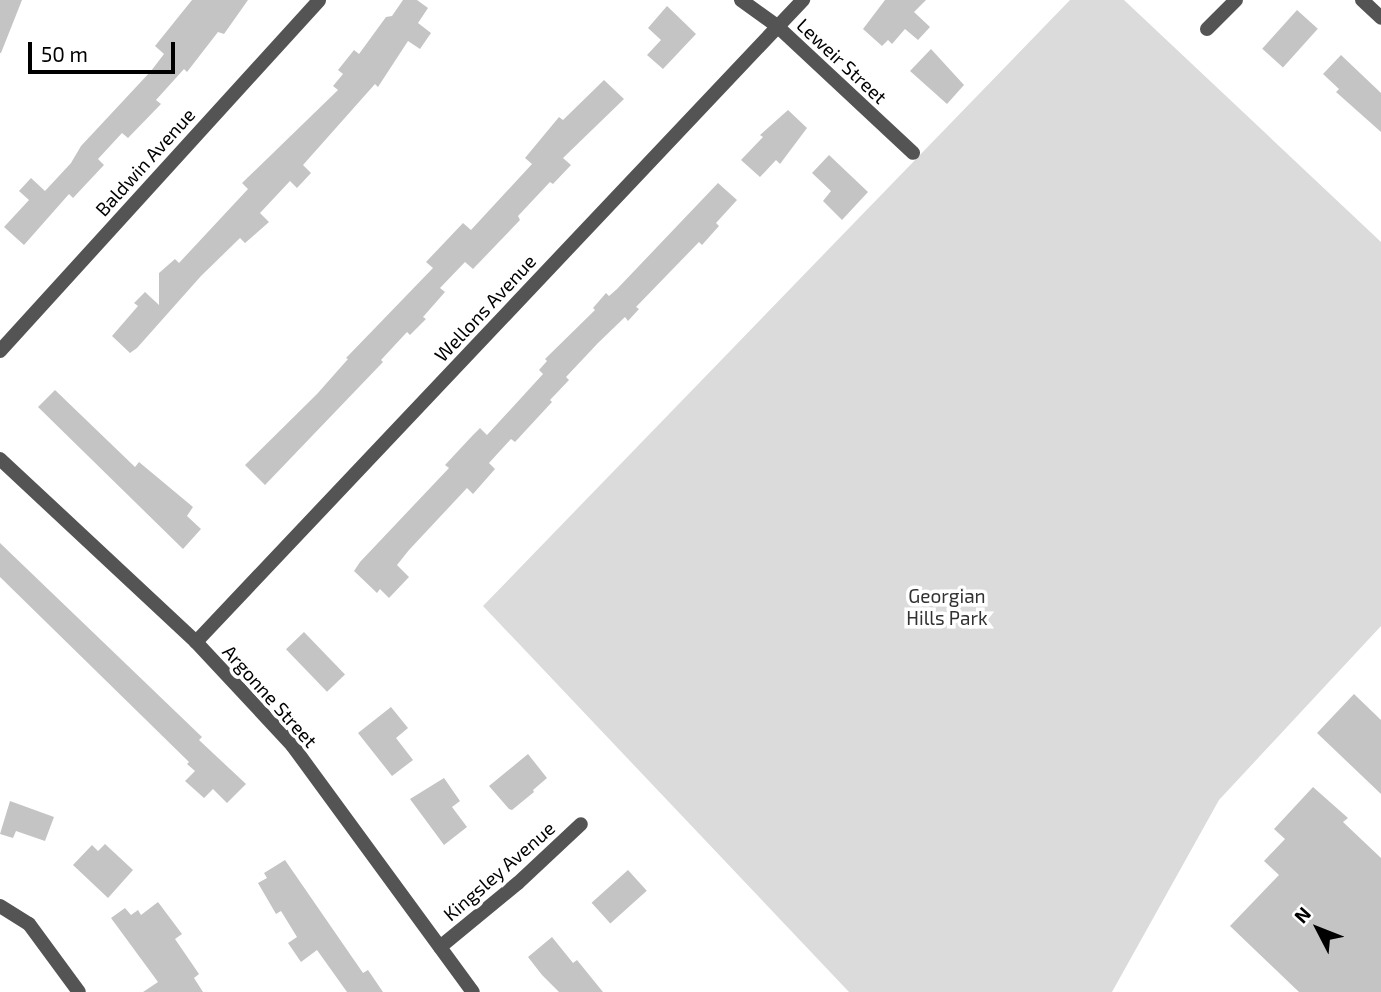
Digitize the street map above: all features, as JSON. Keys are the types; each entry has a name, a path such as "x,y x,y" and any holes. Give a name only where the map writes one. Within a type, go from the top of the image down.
{"street":[{"name":"Baldwin Avenue","path":"0,351 319,0"},
{"name":"Leweir Street","path":"741,0 777,26 913,153"},
{"name":"Wellons Avenue","path":"196,642 803,0"},
{"path":"1207,29 1236,0"},
{"path":"1362,0 1381,18"},
{"name":"Argonne Street","path":"0,459 196,642 292,746 473,992"},
{"name":"Kingsley Avenue","path":"440,947 518,883 581,824"},
{"path":"0,906 29,924 79,992"}],"green space":[{"name":"Georgian Hills Park","path":"1070,0 1124,0 1381,242 1381,626 1219,800 1112,992 849,992 483,606"}],"building":[{"path":"0,0 22,0 1,53 0,53"},
{"path":"192,0 248,0 224,34 218,32 187,72 184,69 156,100 161,104 128,138 122,133 98,159 104,165 73,198 69,194 24,245 4,227 29,200 19,191 31,178 45,191 71,163 81,146 164,54 155,46"},
{"path":"403,0 417,0 428,8 418,23 431,33 420,49 408,41 378,87 375,84 303,165 311,173 297,188 290,181 260,213 269,222 245,243 240,238 130,353 112,336 138,306 134,303 145,292 159,305 159,273 175,259 179,263 248,189 242,183 338,90 333,86 343,74 338,70 354,50 359,54 386,17 392,16"},
{"path":"885,0 926,0 914,12 930,27 918,40 905,29 892,44 888,40 882,46 863,29"},
{"path":"667,6 696,34 663,69 647,55 661,40 648,28"},
{"path":"1297,10 1318,29 1283,67 1262,49"},
{"path":"931,49 964,85 947,104 910,71"},
{"path":"1341,55 1381,93 1381,132 1336,92 1339,89 1323,74"},
{"path":"604,80 624,99 563,158 571,165 553,184 550,182 518,216 520,220 473,269 465,262 440,288 445,292 423,317 426,319 410,335 407,332 381,360 383,362 265,485 245,465 317,394 348,359 346,358 433,268 426,262 463,223 471,230 532,164 525,158 559,117 563,120"},
{"path":"788,110 807,128 780,164 776,160 760,177 741,160 763,137 760,135"},
{"path":"829,155 868,192 842,220 823,201 831,191 812,173"},
{"path":"718,183 737,200 716,223 719,226 702,245 699,242 636,307 639,309 628,321 625,317 566,377 569,380 550,400 552,402 515,442 511,439 489,463 495,469 473,494 467,488 409,550 397,565 409,577 389,598 380,589 377,593 354,571 360,562 449,468 445,465 473,435 480,428 487,435 543,374 539,370 547,361 545,359 595,310 593,308 606,293 609,296 617,289"},
{"path":"55,390 135,467 139,462 193,507 187,516 201,529 183,549 38,407"},
{"path":"0,543 202,737 199,740 246,784 227,803 213,789 204,798 185,781 195,771 187,764 189,762 0,577"},
{"path":"304,632 345,674 327,692 286,649"},
{"path":"1354,694 1381,720 1381,794 1317,733"},
{"path":"391,707 408,728 396,738 413,760 392,776 358,733"},
{"path":"528,754 547,778 512,810 489,786"},
{"path":"444,778 460,801 452,807 467,827 444,845 410,799"},
{"path":"1313,787 1348,818 1343,822 1381,858 1381,992 1299,992 1230,926 1279,875 1264,861 1285,839 1274,829"},
{"path":"10,801 54,817 45,841 16,831 13,838 0,834"},
{"path":"105,844 133,870 108,898 73,865 92,845 98,851"},
{"path":"285,860 363,973 368,970 383,992 347,992 317,950 301,962 288,943 297,937 281,911 276,914 258,883 267,878 264,873"},
{"path":"628,870 647,891 610,924 592,903"},
{"path":"158,902 182,934 175,939 199,974 194,978 203,992 143,992 158,982 111,918 125,908 131,915 138,910 141,915"},
{"path":"552,937 573,963 577,960 603,992 559,992 542,975 528,957"}]}
